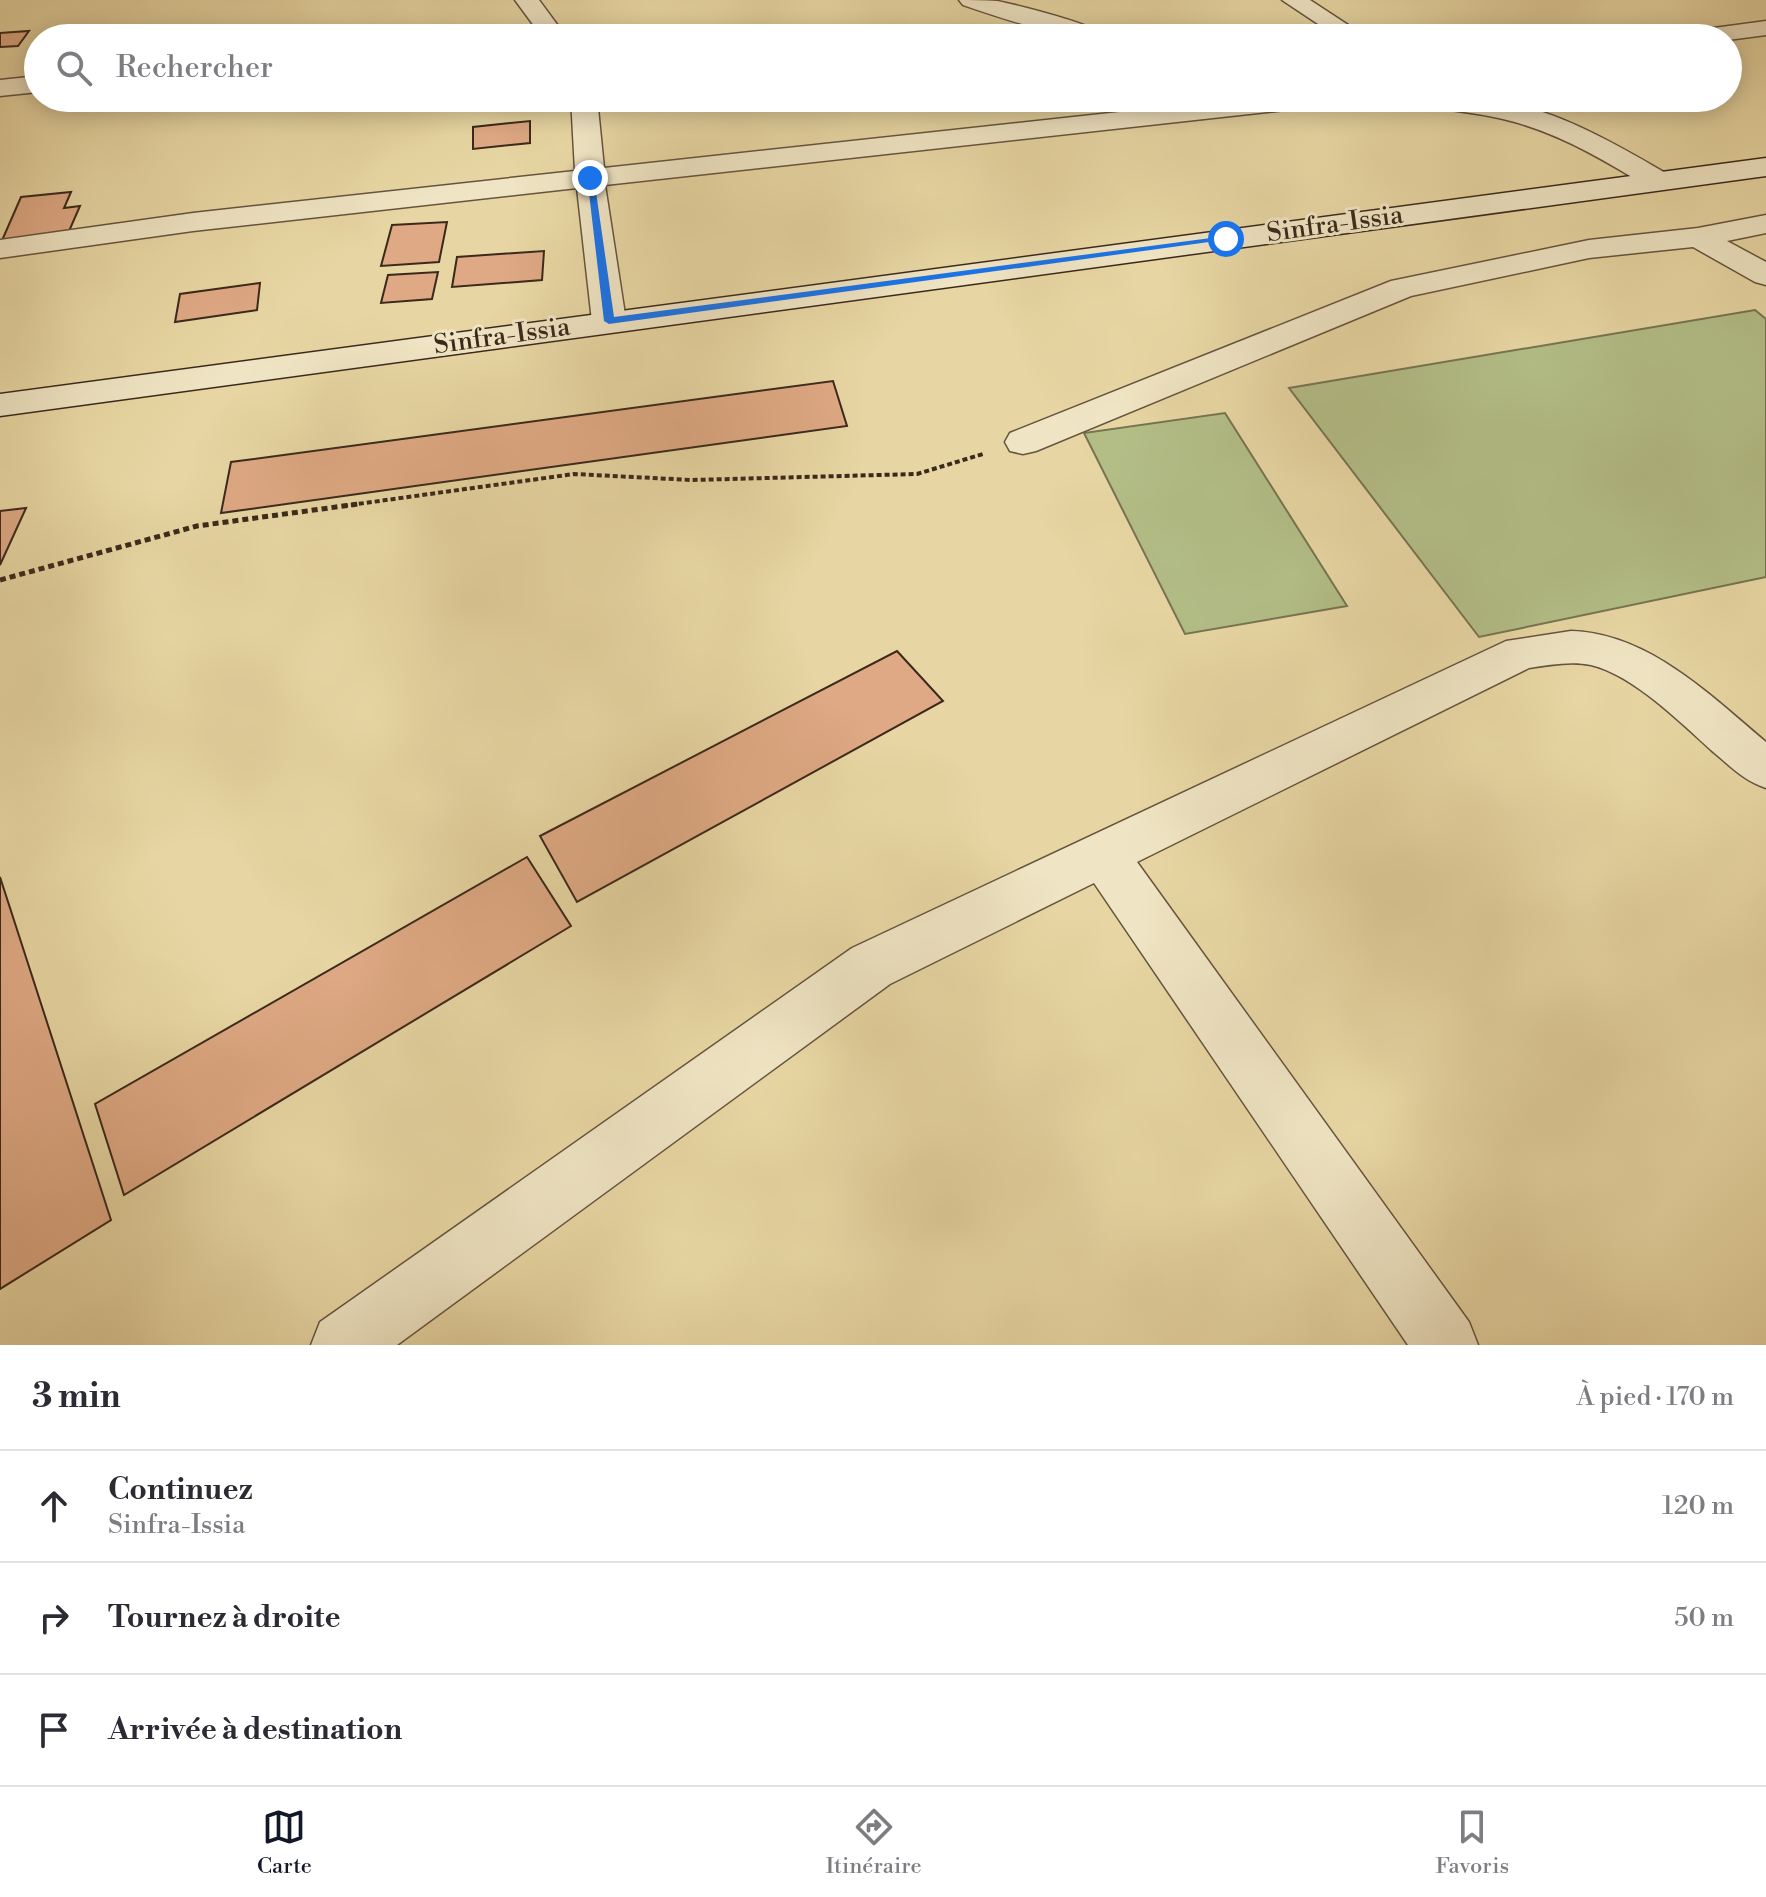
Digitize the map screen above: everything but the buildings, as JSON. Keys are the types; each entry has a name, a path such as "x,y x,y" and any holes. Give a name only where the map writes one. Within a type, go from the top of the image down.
{"street":[{"path":"527,0 545,24"},
{"path":"971,0 1055,24"},
{"path":"1294,0 1333,24"},
{"path":"1742,31 1766,28"},
{"path":"0,88 24,85"},
{"path":"585,112 590,178 609,321"},
{"path":"0,249 193,222 1193,112"},
{"path":"1510,112 1591,140 1659,181"},
{"name":"Sinfra-Issia","path":"0,405 1766,167"},
{"path":"1023,442 1402,288 1589,249 1698,237 1766,224"},
{"path":"1698,237 1766,275"},
{"path":"343,1345 871,966 1521,653 1558,647 1598,650 1650,675 1766,769"},
{"path":"1103,854 1446,1345"}],"path":[{"path":"0,580 197,526 559,476 574,474 692,480 917,474 1023,442"}],"green space":[{"path":"1755,310 1766,319 1766,577 1479,637 1289,388"},
{"path":"1225,413 1347,606 1185,634 1084,433"}],"route":[{"path":"590,178 609,321 1226,239"}]}
